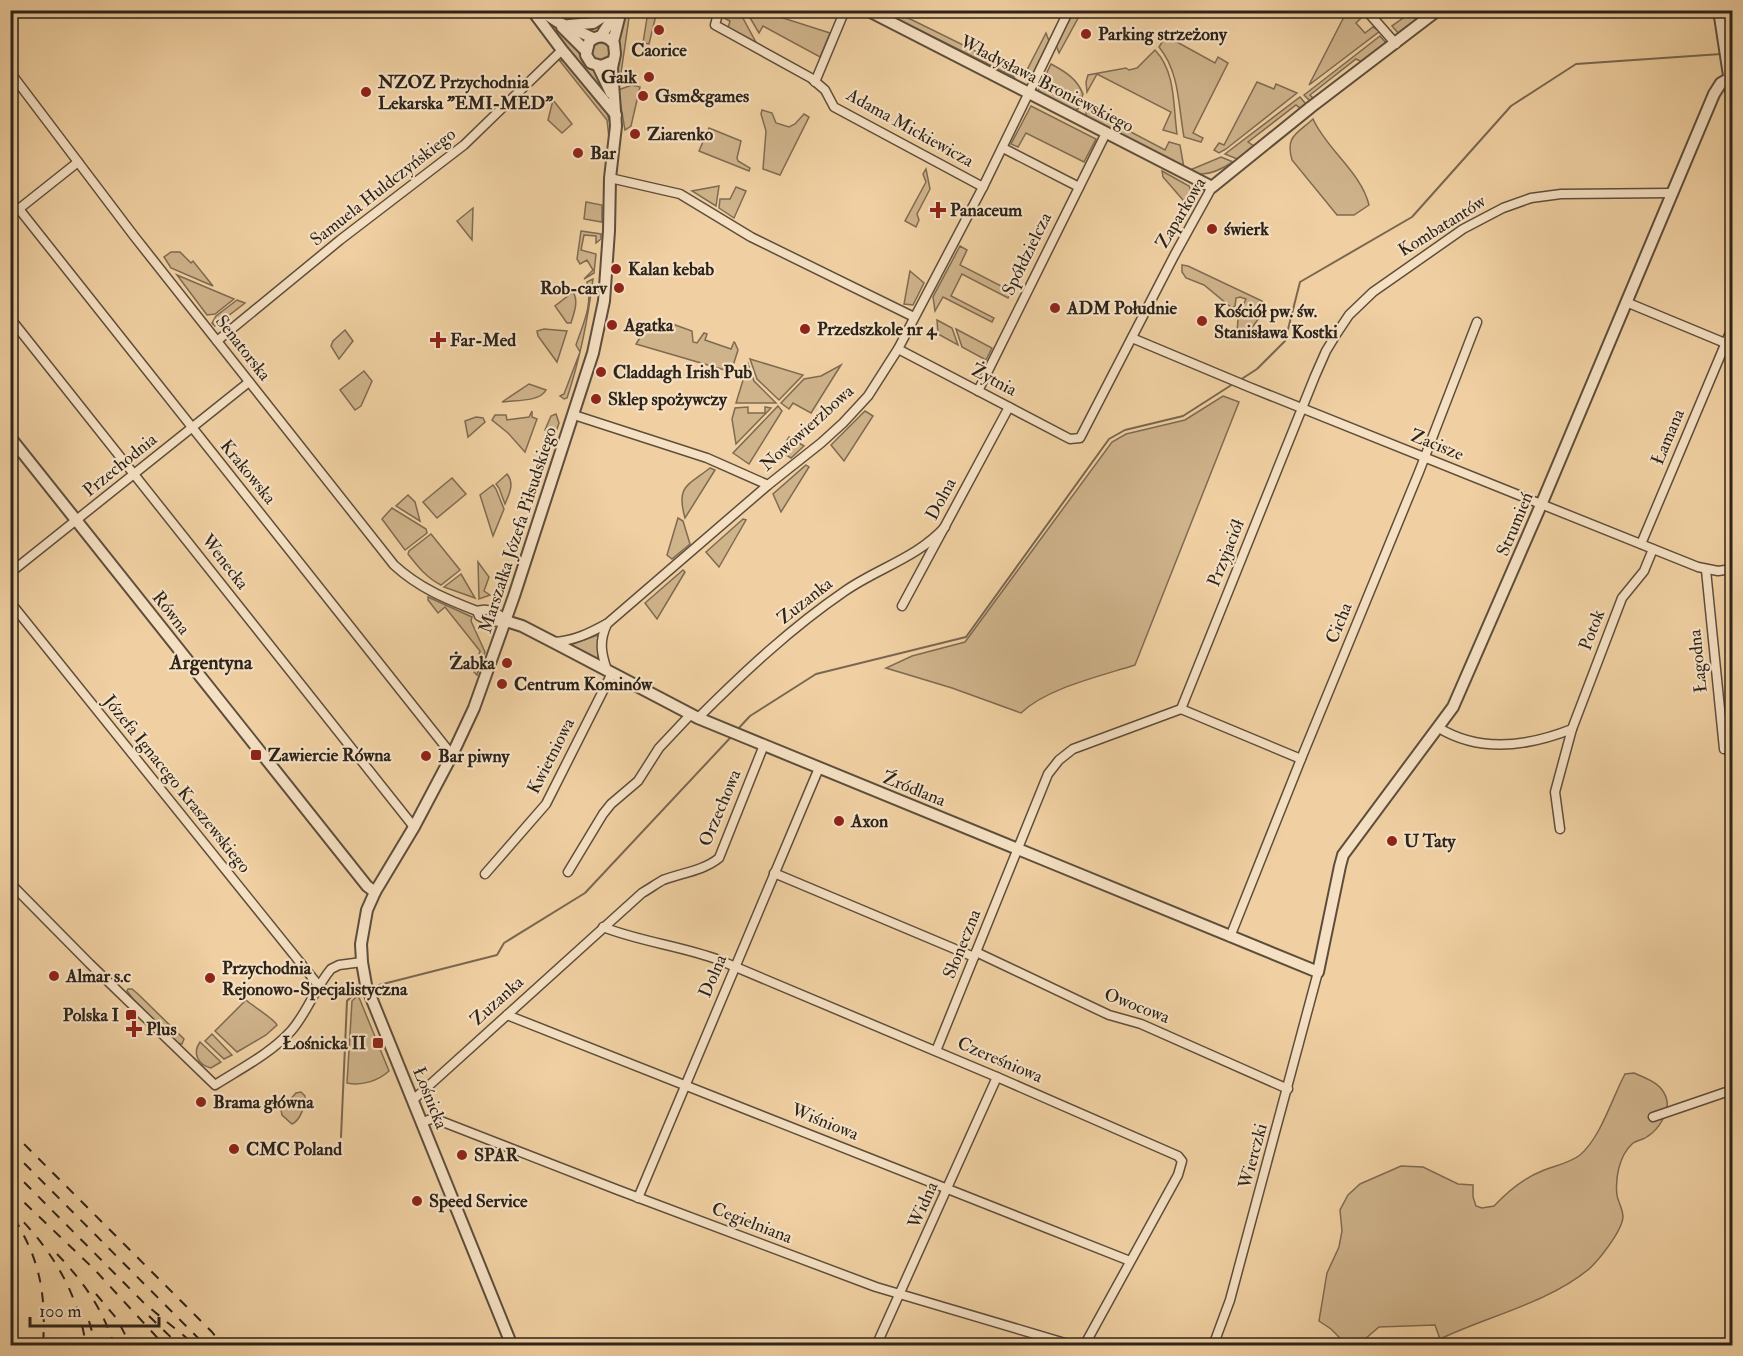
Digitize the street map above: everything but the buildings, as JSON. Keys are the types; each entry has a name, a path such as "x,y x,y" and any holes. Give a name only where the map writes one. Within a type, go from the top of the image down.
{"street":[{"path":"532,10 616,115"},
{"path":"540,10 560,23 613,42"},
{"path":"560,23 593,23 617,10"},
{"path":"586,51 589,42 597,37 617,10"},
{"path":"614,99 613,61 616,49 613,42 617,10"},
{"name":"Adama Mickiewicza","path":"719,10 715,25 815,82 825,90 834,107 983,187"},
{"path":"815,82 845,10"},
{"name":"Władysława Broniewskiego","path":"867,10 1212,187"},
{"name":"Nowowierzbowa","path":"553,642 587,634 608,623 768,485 821,443 860,405 898,349 983,187 1069,10"},
{"path":"1366,10 1396,44"},
{"name":"Zaparkowa","path":"1075,440 1083,434 1212,187 1311,107 1438,10"},
{"path":"1719,10 1731,74 1732,94"},
{"path":"560,23 586,51 588,60 598,66 614,99"},
{"name":"Samuela Huldczyńskiego","path":"217,341 340,240 464,145 562,50"},
{"path":"598,66 613,61"},
{"name":"Strumień","path":"1318,972 1343,855 1439,728 1464,685 1714,94 1731,74"},
{"name":"Senatorska","path":"12,78 394,565 417,584 437,595 477,611 483,609 500,614 506,621"},
{"name":"Marszałka Józefa Piłsudskiego","path":"362,962 363,924 375,892 414,827 474,708 506,621 593,353 604,302 610,178 616,115 614,99"},
{"name":"Spółdzielcza","path":"978,391 1106,133"},
{"path":"1002,148 1079,187"},
{"path":"10,216 78,162"},
{"path":"610,178 680,194 751,237 914,317"},
{"name":"Kombatantów","path":"1302,408 1326,351 1349,315 1373,292 1463,229 1503,208 1531,198 1561,194 1671,193"},
{"name":"Krakowska","path":"19,209 452,755"},
{"path":"1626,302 1725,343"},
{"name":"Wenecka","path":"10,318 414,827"},
{"name":"Cicha","path":"1230,937 1425,457 1477,322"},
{"name":"Łamana","path":"1641,544 1732,328"},
{"name":"Zacisze","path":"1132,338 1706,570 1732,569"},
{"name":"Żytnia","path":"898,349 1075,440"},
{"name":"Przechodnia","path":"10,573 249,382"},
{"name":"Dolna","path":"902,606 1009,407"},
{"name":"Przyjaciół","path":"1181,709 1302,408"},
{"path":"574,415 707,458 768,485"},
{"name":"Równa","path":"10,437 360,877 375,892"},
{"name":"Zuzanka","path":"568,872 603,814 638,781 660,748 830,601 857,582 918,551 932,541 945,527"},
{"name":"Potok","path":"1560,829 1555,792 1572,729 1622,598 1644,571 1653,549"},
{"name":"Łagodna","path":"1706,570 1724,749"},
{"name":"Józefa Ignacego Kraszewskiego","path":"10,602 319,986"},
{"name":"Senatorska","path":"477,611 500,638"},
{"path":"486,620 496,623 506,621"},
{"name":"Źródlana","path":"506,621 553,642 695,716 1318,972"},
{"path":"608,623 602,636 601,646 609,671"},
{"name":"Kwietniowa","path":"485,874 546,804 609,671"},
{"path":"1017,849 1048,774 1059,760 1073,749 1181,709 1301,759"},
{"path":"1439,728 1464,740 1499,744 1527,743 1550,738 1572,729"},
{"name":"Orzechowa","path":"603,927 651,887 663,880 713,863 719,858 764,745"},
{"name":"Dolna","path":"638,1198 819,768"},
{"name":"Słoneczna","path":"936,1051 1017,849"},
{"name":"Owocowa","path":"774,873 975,954 1109,1015 1141,1024 1288,1089"},
{"path":"10,883 215,1085 285,1037 297,1023 331,969 339,965 362,962"},
{"name":"Zuzanka","path":"413,1100 603,927"},
{"name":"Czereśniowa","path":"603,927 621,934 695,951 735,966 1178,1156 1182,1161 1178,1175 1084,1346"},
{"name":"Łośnicka","path":"362,962 366,985 512,1346"},
{"name":"Wierczki","path":"1213,1346 1230,1300 1318,972"},
{"name":"Wiśniowa","path":"507,1015 1130,1261"},
{"name":"Widna","path":"876,1346 998,1077"},
{"path":"1653,1117 1732,1090"},
{"name":"Cegielniana","path":"423,1122 431,1119 438,1120 638,1198 900,1294 1075,1346"}],"shaded area":[{"path":"625,11 636,13 629,18 620,80 616,77 616,40"},
{"path":"653,11 657,11 649,44 643,43 647,18"},
{"path":"726,11 739,11 758,46 728,28 730,21 724,18"},
{"path":"746,11 761,11 830,33 820,57 763,26 759,33"},
{"path":"881,11 894,11 1008,67 1014,77"},
{"path":"1074,11 1082,11 1059,53 1056,45"},
{"path":"1347,11 1354,11 1362,17 1356,23 1365,33 1373,27 1380,31 1309,85"},
{"path":"1413,11 1430,11 1399,34 1392,26"},
{"path":"557,31 574,45 584,65 597,71 608,98 554,34"},
{"path":"1046,33 1049,41 1033,73 1027,70"},
{"path":"1166,36 1215,63 1218,57 1228,63 1193,133 1203,138 1201,142 1184,137 1175,78 1159,47"},
{"path":"1380,36 1387,44 1362,62 1356,59 1310,95 1314,99 1310,101 1304,95"},
{"path":"597,43 605,43 610,48 608,59 597,61 592,56 592,48"},
{"path":"1155,50 1167,68 1170,79 1177,134 1163,130 1171,112 1097,74 1087,92 1088,75 1137,68"},
{"path":"559,60 564,61 607,113 610,123 609,138 607,120"},
{"path":"1051,64 1070,76 1081,89 1083,94 1078,109 1073,110 1038,91"},
{"path":"1257,82 1274,89 1276,84 1297,93 1219,153 1214,150 1219,143 1224,145"},
{"path":"632,85 640,87 631,126 625,130 618,90"},
{"path":"1300,97 1305,106 1301,109 1296,105 1248,142 1254,146 1237,159 1225,154"},
{"path":"553,100 572,124 562,133 548,120"},
{"path":"1031,106 1096,139 1084,162 1026,133 1018,147 1011,144"},
{"path":"1093,106 1091,111 1165,150 1169,142 1180,145 1184,168 1086,117 1086,110"},
{"path":"762,110 772,113 776,123 789,127 804,114 809,117 780,175 763,169 766,131"},
{"path":"1313,119 1365,193 1369,205 1354,215 1337,215 1292,160 1291,140"},
{"path":"709,128 741,141 737,158 750,168 749,171 699,151"},
{"path":"1221,157 1233,162 1206,174 1190,170"},
{"path":"926,169 930,189 917,214 919,220 916,227 905,221 926,182 923,174"},
{"path":"1162,171 1189,186 1194,198 1190,208 1163,177"},
{"path":"719,186 716,206 692,191"},
{"path":"736,187 746,191 734,218 719,208 720,199 730,199"},
{"path":"586,202 602,205 602,222 584,219"},
{"path":"473,208 472,240 457,221"},
{"path":"581,231 601,234 601,239 596,243 596,236 584,235 581,250 596,254 594,273 584,279 593,270 587,260 580,264 577,259"},
{"path":"960,246 967,250 960,265 1011,291 1008,298 962,274 951,296 994,318 992,322 943,297 935,311 933,297"},
{"path":"171,252 180,252 191,263 193,261 213,286 171,268 164,257"},
{"path":"1182,265 1262,301 1263,312 1245,338 1237,334 1238,318 1234,311 1241,310 1246,299 1236,298 1235,306 1232,308 1204,285 1186,278 1182,272"},
{"path":"910,271 924,283 913,305 904,304"},
{"path":"177,275 234,299 215,314 207,315"},
{"path":"593,279 580,354 567,398 564,399 560,396 564,394 580,352 576,345 588,307 587,282"},
{"path":"573,292 576,299 575,307 571,323 567,323 555,306"},
{"path":"237,300 245,303 215,326 212,323 216,316"},
{"path":"937,320 952,328 958,345 938,334"},
{"path":"667,322 692,331 693,342 697,343 704,333 707,334 705,340 731,349 734,342 738,350 732,369 726,367 725,370 636,344 649,323 665,328"},
{"path":"544,329 567,331 557,362 538,336 537,331"},
{"path":"956,329 992,348 986,360 962,347"},
{"path":"345,330 353,341 339,359 331,346"},
{"path":"750,359 803,375 779,400 757,379"},
{"path":"748,364 754,381 776,403 736,403"},
{"path":"841,365 811,413 793,403 789,409 781,403 804,379 821,376"},
{"path":"364,371 372,381 361,406 355,410 340,390"},
{"path":"529,384 546,390 533,399 502,402"},
{"path":"1223,396 1239,402 1135,665 1091,678 1045,696 1021,713 952,688 886,668 912,656 965,642 1112,442 1126,434 1185,420"},
{"path":"778,406 782,411 749,464 733,453"},
{"path":"748,407 748,413 765,413 765,407 771,408 736,444 732,419 735,408"},
{"path":"532,411 532,417 537,419 525,452 508,433 492,420 495,415 506,415 507,420 529,417"},
{"path":"865,411 873,416 844,461 831,445"},
{"path":"556,414 559,423 535,493 532,493 551,435 545,430 551,416"},
{"path":"476,417 483,418 485,422 468,437 465,421"},
{"path":"789,437 804,446 791,458 780,451"},
{"path":"806,465 809,467 781,512 773,494"},
{"path":"710,468 715,470 685,518 683,493 690,483"},
{"path":"507,474 511,485 505,504 496,484"},
{"path":"452,478 466,494 437,518 423,502"},
{"path":"493,485 504,509 493,536 480,495"},
{"path":"408,495 415,502 420,521 396,506"},
{"path":"392,508 426,529 427,533 405,550 382,519"},
{"path":"678,518 683,521 690,544 672,559 667,555"},
{"path":"743,519 746,520 719,567 706,552"},
{"path":"431,534 460,570 441,585 423,572 408,554"},
{"path":"478,562 489,577 484,591 490,595 479,599"},
{"path":"683,570 685,572 657,619 645,603"},
{"path":"461,574 475,598 444,587"},
{"path":"428,597 472,617 471,621 485,652 477,675 474,672 480,651 445,607 438,613"},
{"path":"598,635 598,660 570,645"},
{"path":"128,989 138,994 184,1039 182,1044 177,1043 133,999"},
{"path":"358,995 389,1071 370,1082 353,1084 347,1083 352,1001"},
{"path":"246,1000 277,1025 266,1035 237,1052 215,1031"},
{"path":"212,1034 232,1055 224,1059 205,1041"},
{"path":"200,1042 221,1062 211,1068 203,1064 197,1054"},
{"path":"1634,1073 1655,1083 1663,1090 1667,1101 1666,1111 1655,1130 1632,1144 1624,1155 1617,1182 1617,1195 1623,1214 1622,1223 1609,1245 1589,1269 1573,1281 1536,1300 1440,1339 1435,1325 1379,1327 1358,1345 1347,1345 1319,1321 1327,1273 1339,1247 1342,1231 1340,1210 1348,1195 1360,1184 1401,1166 1423,1167 1458,1184 1473,1185 1476,1206 1482,1208 1494,1206 1529,1177 1580,1155 1600,1128 1625,1074"},
{"path":"301,1092 305,1096 303,1108 298,1119 292,1124 282,1115 281,1110 296,1093"}],"waterway":[{"path":"1240,380 1257,369 1285,341 1300,282 1412,217 1511,106 1576,64 1721,54"},
{"path":"737,730 750,716 816,674 966,637 1109,439 1125,430 1183,416 1233,384"},
{"path":"379,985 497,955 504,943 585,893 731,737"},
{"path":"341,1137 347,1001 355,993"}],"railway":[{"path":"10,1130 212,1332 223,1346"},
{"path":"10,1149 206,1346"},
{"path":"10,1168 145,1304 194,1344"},
{"path":"10,1189 94,1269 165,1346"},
{"path":"10,1208 37,1238 60,1270 76,1306 86,1346"},
{"path":"14,1218 30,1249 40,1279 44,1311 43,1346"},
{"path":"57,1254 91,1296 114,1346"},
{"path":"96,1294 117,1319 131,1346"},
{"path":"149,1316 180,1346"},
{"path":"89,1321 96,1346"}],"place":[{"name":"Caorice","path":"659,30"},
{"name":"Parking strzeżony","path":"1086,34"},
{"name":"Gaik","path":"649,77"},
{"name":"NZOZ Przychodnia Lekarska \"EMI-MED\"","path":"366,92"},
{"name":"Gsm&games","path":"643,96"},
{"name":"Ziarenko","path":"635,134"},
{"name":"Bar","path":"578,153"},
{"name":"Panaceum","path":"938,210"},
{"name":"świerk","path":"1212,229"},
{"name":"Kalan kebab","path":"616,269"},
{"name":"Rob-carv","path":"619,288"},
{"name":"ADM Południe","path":"1055,308"},
{"name":"Kościół pw. św. Stanisława Kostki","path":"1202,321"},
{"name":"Agatka","path":"612,325"},
{"name":"Przedszkole nr 4","path":"805,329"},
{"name":"Far-Med","path":"438,340"},
{"name":"Claddagh Irish Pub","path":"601,372"},
{"name":"Sklep spożywczy","path":"596,399"},
{"name":"Żabka","path":"507,663"},
{"name":"Centrum Kominów","path":"502,684"},
{"name":"Zawiercie Równa","path":"256,755"},
{"name":"Bar piwny","path":"426,756"},
{"name":"Axon","path":"839,821"},
{"name":"U Taty","path":"1392,841"},
{"name":"Almar s.c","path":"54,976"},
{"name":"Przychodnia Rejonowo-Specjalistyczna","path":"210,978"},
{"name":"Polska I","path":"131,1015"},
{"name":"Plus","path":"134,1029"},
{"name":"Łośnicka II","path":"378,1043"},
{"name":"Brama główna","path":"201,1102"},
{"name":"CMC Poland","path":"234,1149"},
{"name":"SPAR","path":"462,1155"},
{"name":"Speed Service","path":"417,1201"}],"district":[{"name":"Argentyna","path":"211,662"}]}
